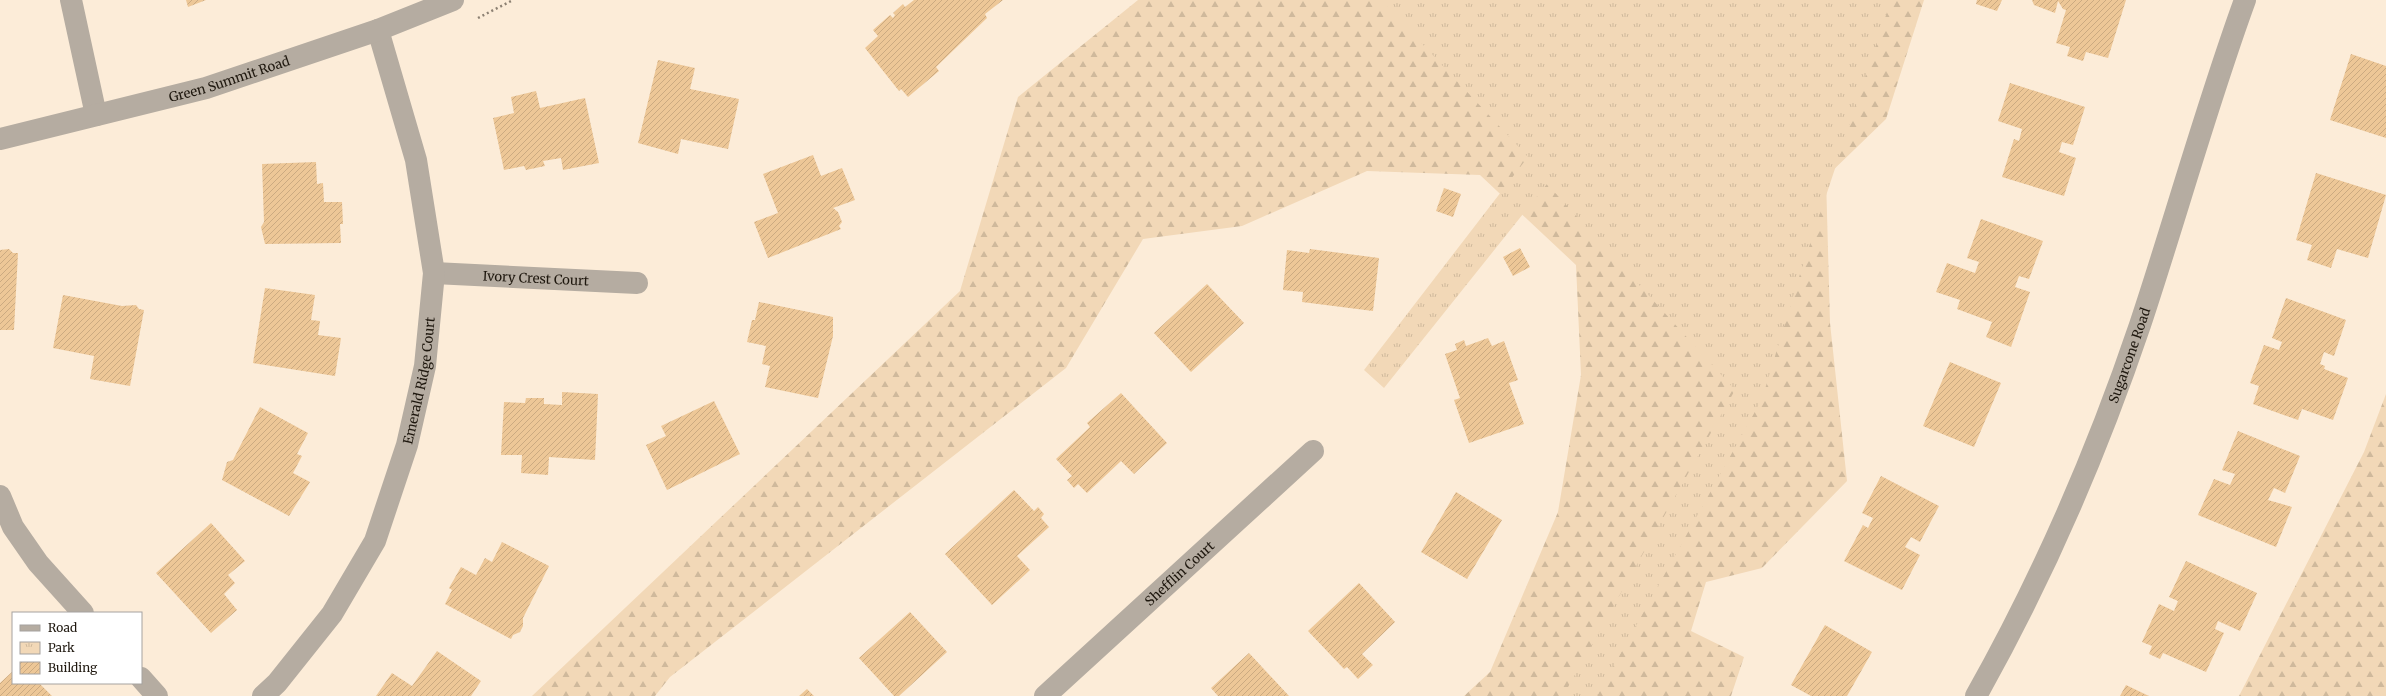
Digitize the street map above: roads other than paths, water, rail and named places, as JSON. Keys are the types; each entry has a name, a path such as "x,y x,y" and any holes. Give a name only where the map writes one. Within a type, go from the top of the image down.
{"street":[{"path":"71,0 96,115"},
{"name":"Green Summit Road","path":"0,139 206,88 378,30 453,0"},
{"name":"Sugarcone Road","path":"1976,696 2052,547 2098,437 2140,326 2245,0"},
{"name":"Emerald Ridge Court","path":"263,696 276,683 332,614 375,541 407,445 425,366 434,273 416,160 378,30"},
{"name":"Ivory Crest Court","path":"434,273 637,283"},
{"name":"Shefflin Court","path":"1045,696 1313,450"},
{"path":"0,496 13,527 38,563 82,612"},
{"path":"142,679 157,696"}]}
